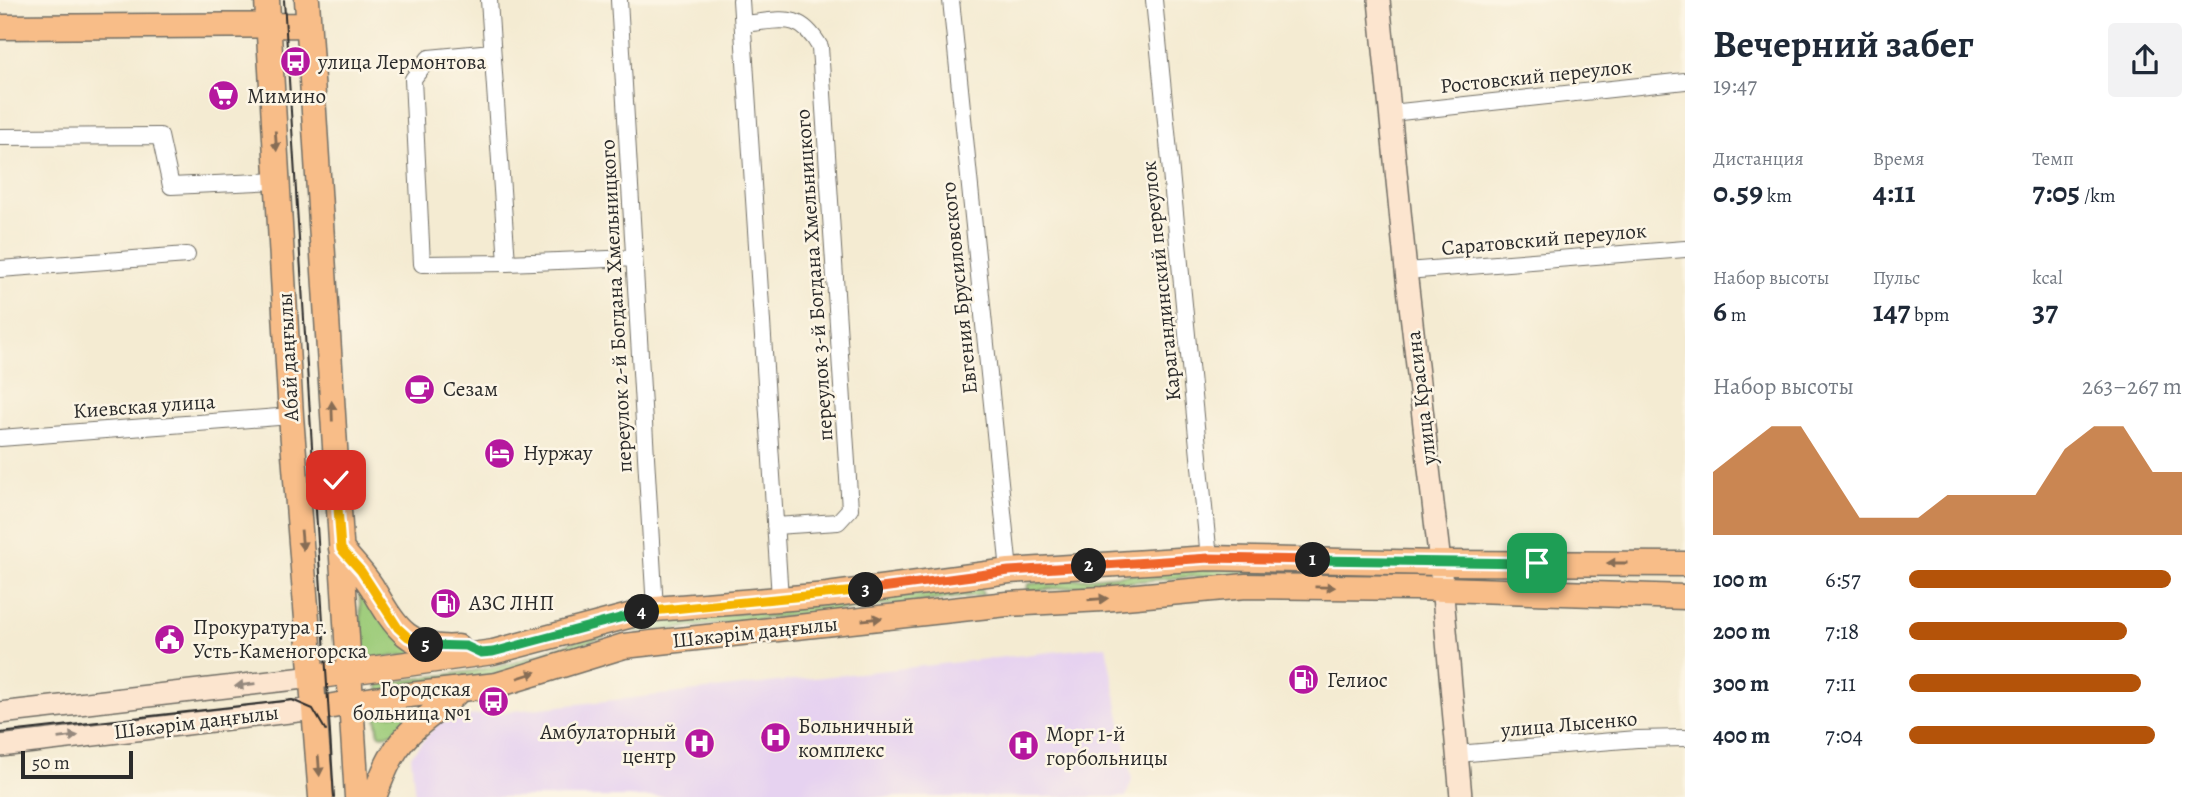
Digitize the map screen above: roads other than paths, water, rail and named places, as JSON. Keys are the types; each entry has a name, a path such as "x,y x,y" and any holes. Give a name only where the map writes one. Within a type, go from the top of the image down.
{"main road":[{"name":"Абай даңғылы","path":"267,0 291,416 321,797"},
{"name":"Абай даңғылы","path":"307,0 357,797"},
{"path":"0,27 307,25"},
{"path":"341,549 361,571 390,618 408,637 421,644 435,647 466,646 481,653"},
{"name":"Шәкәрім даңғылы","path":"313,677 481,653 655,609 827,595 1009,571 1209,558 1685,564"},
{"path":"1007,604 1009,571"},
{"name":"Шәкәрім даңғылы","path":"315,709 497,685 624,646 1007,604 1246,586 1685,597"},
{"path":"618,617 624,646"},
{"path":"374,797 383,771 399,746 416,727 460,689"}],"street":[{"path":"489,0 507,263"},
{"name":"переулок 2-й Богдана Хмельницкого","path":"619,0 655,609"},
{"path":"741,0 780,598"},
{"name":"Евгения Брусиловского","path":"951,0 1009,571"},
{"name":"Карагандинский переулок","path":"1154,0 1209,558"},
{"name":"улица Красина","path":"1379,0 1406,271 1440,563 1461,797"},
{"name":"переулок 3-й Богдана Хмельницкого","path":"743,24 797,20 811,30 820,47 850,509 838,522 775,526"},
{"path":"492,52 429,58 413,79 422,264 634,258"},
{"name":"Ростовский переулок","path":"1391,113 1685,81"},
{"path":"0,137 160,136 171,187 278,181"},
{"name":"Саратовский переулок","path":"1406,271 1685,249"},
{"path":"0,269 187,255"},
{"name":"Киевская улица","path":"0,438 291,416"},
{"name":"Шәкәрім даңғылы","path":"0,713 313,677"},
{"name":"Шәкәрім даңғылы","path":"0,746 315,709"},
{"name":"улица Лысенко","path":"1457,754 1637,738 1685,738"}],"tram line":[{"path":"284,0 334,797"},
{"path":"0,733 292,700 313,709 326,731"}],"place":[{"name":"улица Лермонтова","path":"295,62"},
{"name":"Мимино","path":"224,96"},
{"name":"Сезам","path":"420,389"},
{"name":"Нуржау","path":"500,453"},
{"name":"АЗС ЛНП","path":"446,603"},
{"name":"Прокуратура г. Усть-Каменогорска","path":"170,639"},
{"name":"Гелиос","path":"1304,680"},
{"name":"Городская больница №1","path":"494,701"},
{"name":"Больничный комплекс","path":"775,738"},
{"name":"Амбулаторный центр","path":"699,744"},
{"name":"Морг 1-й горбольницы","path":"1023,746"}]}
